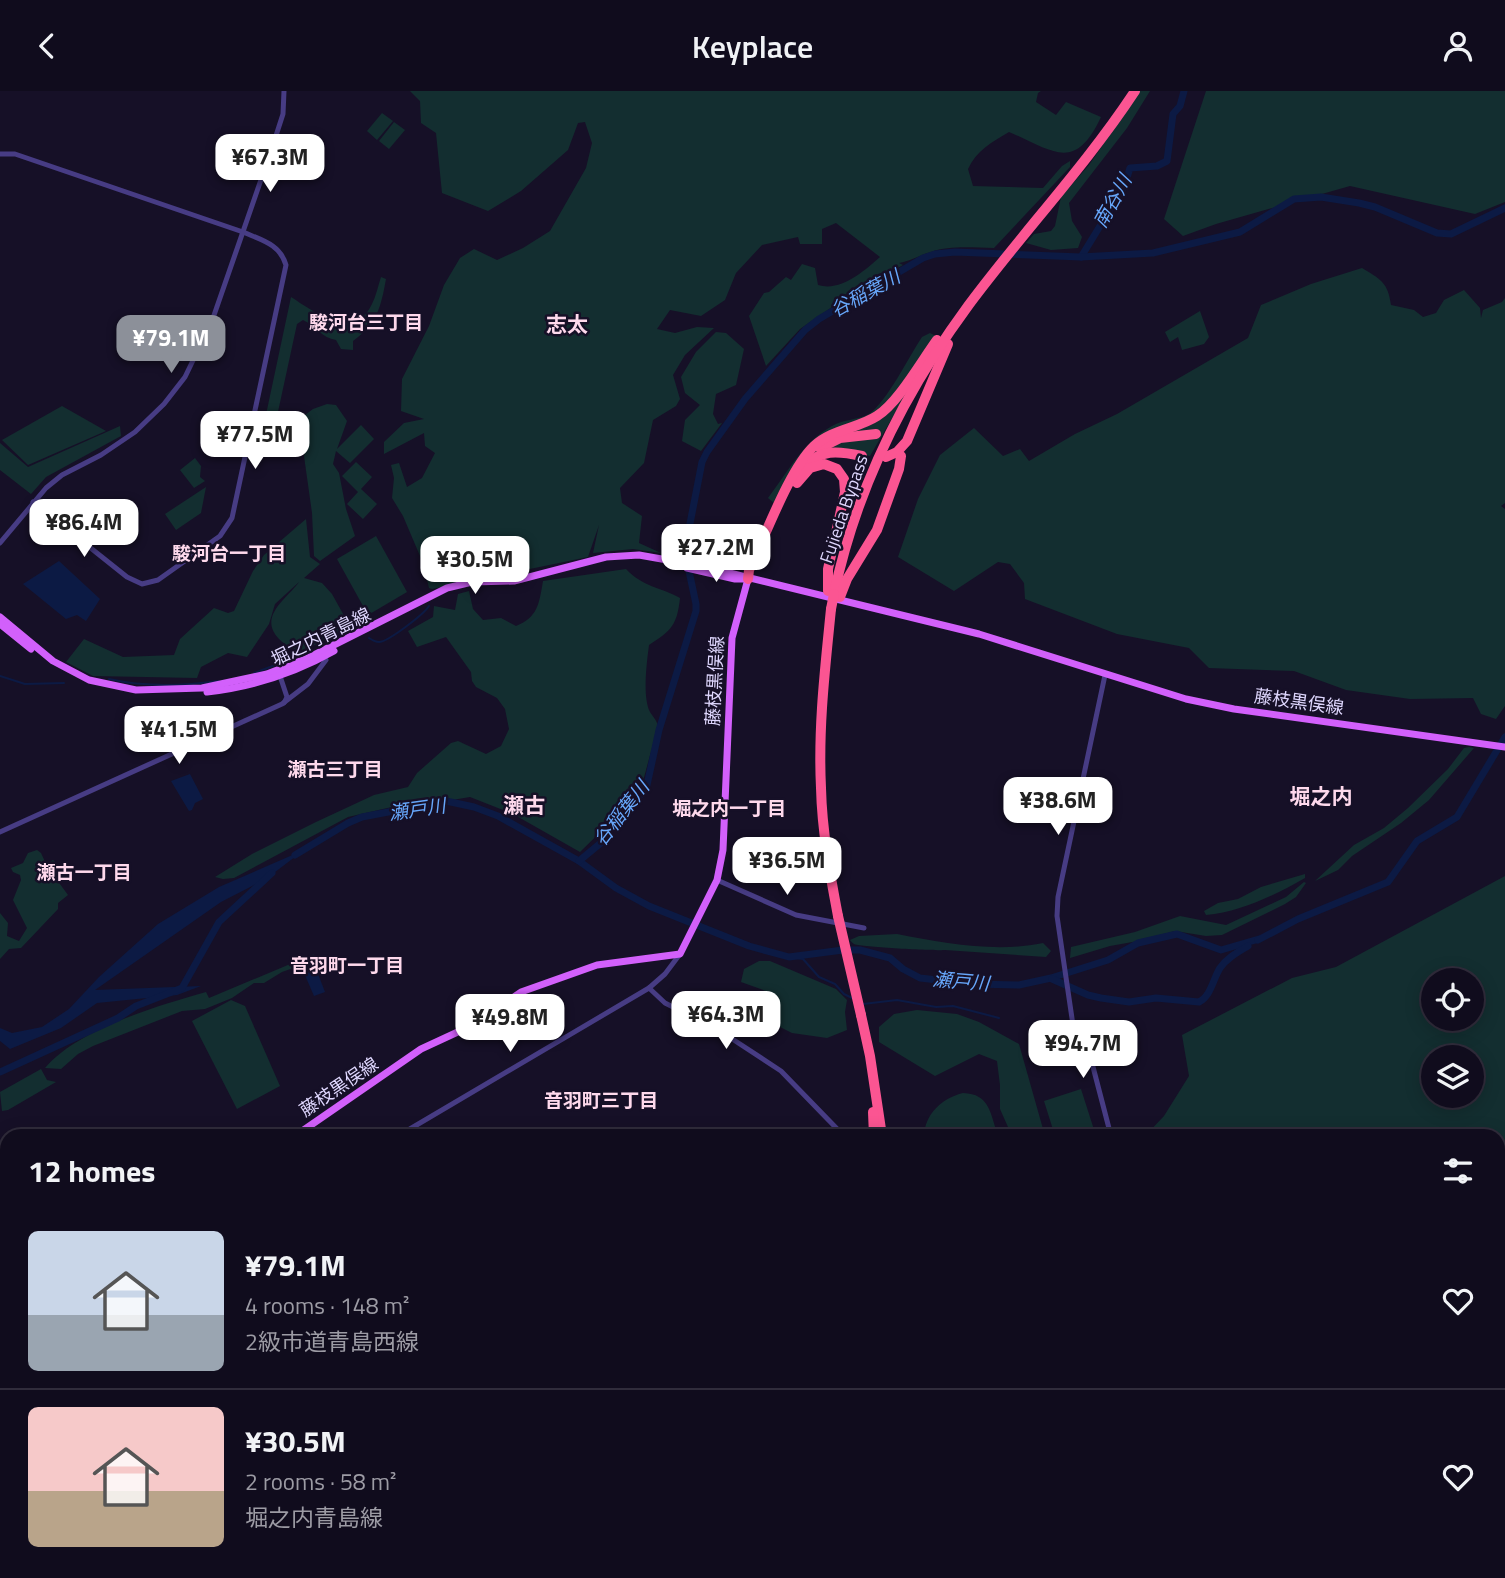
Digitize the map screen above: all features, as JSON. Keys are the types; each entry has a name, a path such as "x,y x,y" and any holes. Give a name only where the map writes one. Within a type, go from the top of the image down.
{"highway":[{"name":"Fujieda Bypass","path":"881,1129 870,1056 838,916 824,831 820,747 823,680 834,594 850,531 876,460 923,374 997,265 1080,168 1135,91"},
{"path":"748,579 781,518 799,467 808,452 835,432 873,419 888,408 997,265"},
{"path":"886,457 897,452 907,441 945,348 970,303"},
{"path":"799,467 809,456 829,443 849,436 876,433"},
{"path":"748,579 794,481 806,465 817,455 834,452 862,456"},
{"path":"834,594 847,579 877,530 900,469 901,456"},
{"path":"794,481 810,468 824,464 837,469 844,479 845,492 828,569 834,594"},
{"name":"Fujieda Bypass","path":"861,1015 870,1075 874,1129"}],"main road":[{"name":"堀之内青島線","path":"0,624 72,677 104,688 123,693 203,693 235,688 279,673 447,587 472,582 514,581 622,555 650,556 748,579"},
{"name":"藤枝黒俣線","path":"305,1129 421,1049 475,1024 521,992 597,965 680,954 715,884 723,850 732,638 748,579 979,634 1167,694 1234,709 1505,747"},
{"name":"堀之内青島線","path":"0,617 64,667 89,680 125,689 202,688 279,673"}],"street":[{"path":"0,543 46,488 62,475 101,455 135,432 176,390 206,337 283,114 284,91"},
{"path":"0,154 15,154 243,232 274,246 283,256 285,271 238,491 228,528 220,536 158,580 142,584 127,577 33,502"},
{"path":"0,832 284,703 308,684 326,660"},
{"path":"279,673 287,697 284,703"},
{"path":"1105,675 1063,874 1057,916 1071,1021 1078,1041 1091,1063 1109,1129"},
{"path":"715,884 796,915 864,928"},
{"path":"410,1129 649,988 665,974 680,954"},
{"path":"649,988 665,1003 717,1029 781,1071 837,1129"}],"green space":[{"path":"410,91 1041,91 1036,102 1056,115 1066,102 1101,117 1082,146 1072,151 1062,153 1051,150 1009,132 991,143 975,157 968,169 973,186 1043,188 1062,166 1070,161 1070,167 994,248 946,248 899,263 903,265 800,329 766,366 749,316 764,293 769,292 786,277 791,280 802,264 815,268 818,285 835,286 852,279 880,257 836,223 822,229 822,244 800,244 798,237 762,245 736,273 725,300 701,316 670,310 657,329 675,333 697,327 714,328 685,355 673,375 680,399 676,406 653,420 644,463 620,488 622,503 642,516 639,543 661,553 633,549 593,553 599,525 588,557 432,589 429,588 423,563 403,516 392,498 394,478 391,465 399,463 407,487 422,478 435,453 425,446 424,433 384,454 384,442 404,423 424,419 401,411 402,379 429,326 444,285 460,258 474,249 497,260 550,231 586,168 592,143 585,122 578,123 568,150 521,191 488,211 442,193 436,133 421,123 420,101"},
{"path":"1140,91 1150,91 1127,128 1069,203 1072,221 1082,237 1078,248 1051,250 1026,243 1034,234 1051,231 1055,226 1061,197 1089,165"},
{"path":"1206,91 1505,91 1505,202 1475,214 1350,186 1183,236 1164,219"},
{"path":"382,113 393,121 377,140 367,131"},
{"path":"394,122 405,130 389,149 379,141"},
{"path":"1362,268 1382,282 1388,291 1391,305 1414,310 1423,317 1436,313 1444,300 1464,290 1480,308 1481,318 1483,310 1505,298 1505,503 1501,506 1505,509 1505,706 1496,719 1481,714 1473,698 1410,699 1346,690 1294,671 1209,668 1189,648 1117,634 1025,599 1024,583 1010,564 998,562 954,591 898,557 918,499 940,455 974,428 1003,456 1020,449 1029,461 1075,434 1117,414 1248,338 1261,305 1311,284"},
{"path":"381,277 386,279 380,306 368,328 353,341 353,350 341,349 336,340 303,320 297,324 276,421 264,424 291,297 322,316 345,322 355,321 365,315 372,304"},
{"path":"1200,311 1209,337 1204,344 1182,350 1178,337 1170,342 1165,332"},
{"path":"716,332 726,333 744,349 736,385 716,394 713,414 718,424 722,423 701,451 682,441 685,420 700,405 685,393 681,377 696,352"},
{"path":"930,333 936,336 884,408 820,439 774,503 768,498 813,440 837,424 865,416 876,408 922,337"},
{"path":"933,348 870,456 827,450 826,446 876,433 813,449 873,421"},
{"path":"327,404 336,405 347,421 337,449 361,425 374,439 350,463 336,451 333,464 339,473 355,536 320,561 314,556 312,513 304,456 309,429 301,424 301,418 313,409"},
{"path":"62,406 106,431 28,465 2,440"},
{"path":"120,426 121,436 46,477 31,494 0,470 0,443 28,467"},
{"path":"195,458 201,466 200,477 205,481 194,488 180,470"},
{"path":"356,462 372,477 361,489 377,504 363,519 347,504 358,492 342,476"},
{"path":"206,487 201,513 176,530 165,514"},
{"path":"306,519 310,557 320,564 304,578 322,583 332,594 347,621 344,630 305,650 291,648 279,639 271,623 273,615 299,582 275,604 269,624 247,657 228,653 201,667 197,678 93,676 66,662 84,639 123,657 174,655 180,639 214,608 228,613 234,611 253,571 264,555"},
{"path":"376,536 407,592 368,615 337,559"},
{"path":"626,569 645,583 680,598 679,607 672,626 649,645 646,697 658,726 643,781 627,806 580,852 513,814 470,797 446,801 418,801 348,817 234,878 215,877 252,854 316,822 374,795 408,787 417,773 451,743 458,741 486,754 501,746 509,729 505,709 497,698 476,687 471,672 446,637 417,647 408,631 433,617 434,606 455,610 458,594 469,591 473,609 483,620 501,618 516,626 529,618 536,609 543,581"},
{"path":"1464,748 1474,748 1429,800 1401,823 1352,856 1338,870 1315,881 1354,845 1384,828 1408,808 1448,769"},
{"path":"37,850 46,864 53,860 59,865 54,876 68,895 58,903 58,909 21,948 9,949 0,959 0,913 8,923 7,936 19,941 27,928 13,900 21,880 20,875 11,868 23,863 28,853"},
{"path":"1305,874 1305,878 1294,884 1245,906 1206,915 1204,911 1218,903 1238,899 1261,887"},
{"path":"1505,876 1505,1129 1152,1129 1164,1116 1189,1076 1182,1035 1292,978 1336,967"},
{"path":"1306,883 1296,897 1222,935 1206,936 1175,931 1070,958 1071,947 1135,932 1180,916 1226,925 1286,897"},
{"path":"897,934 989,947 1043,943 1051,951 1046,957 869,946 854,944 850,940 859,936"},
{"path":"314,954 313,961 282,972 264,983 254,983 232,998 205,1009 182,1011 93,1046 78,1054 61,1069 45,1068 77,1042 119,1021 206,992 209,998"},
{"path":"759,961 770,961 836,989 847,1000 847,1030 827,1038 792,1033 780,1027 774,994 741,982 744,969"},
{"path":"231,1000 245,1006 280,1086 237,1109 192,1021"},
{"path":"917,1010 957,1014 979,1022 1019,1044 1043,1129 1009,1129 1000,1109 997,1061 979,1054 935,1076 879,1042 879,1027 894,1014"},
{"path":"41,1069 47,1080 56,1082 2,1111 0,1092"},
{"path":"1081,1089 1094,1129 1053,1129 1044,1101"},
{"path":"972,1094 984,1101 996,1129 925,1129 936,1108 955,1095"}],"water":[{"path":"59,561 100,599 86,621 77,615 66,619 23,584"},
{"path":"190,774 203,799 195,803 189,811 171,781"},
{"path":"304,850 266,879 221,902 95,990 201,986 177,995 97,1003 61,1028 10,1049 0,1041 0,1028 12,1033 42,1027 69,1009 99,977 158,924 219,887"},
{"path":"313,961 325,992 314,996 301,966"}],"waterway":[{"name":"南谷川","path":"1081,257 1124,187 1130,168 1157,166 1167,161 1173,114 1180,106 1184,91"},
{"name":"谷稲葉川","path":"579,861 602,842 610,827 632,807 647,785 659,730 696,611 686,544 702,462 745,399 805,330 819,319 923,258 935,254 955,252 1081,257 1153,253 1240,232 1294,199 1321,197 1359,203 1437,233 1451,234 1505,208"},
{"path":"369,638 384,641 429,606"},
{"path":"254,673 312,651"},
{"path":"0,676 25,684 64,683"},
{"path":"109,679 164,685 218,681"},
{"name":"瀬戸川","path":"1258,940 1298,919 1388,882 1417,841 1457,817 1505,737"},
{"name":"瀬戸川","path":"295,855 362,817 446,801 498,816 579,861 616,888 649,906 749,946 789,957 860,950 890,958 920,978 973,984 1019,985 1051,978 1108,960 1138,943 1177,934 1221,950 1259,939"},
{"name":"瀬戸川","path":"0,1072 118,1018 136,1006 182,988 219,922 272,873"},
{"name":"瀬戸川","path":"1052,979 1101,998 1129,1002 1156,998 1199,1002 1209,992 1223,964 1248,946"},
{"path":"789,957 803,959 819,977 835,984 852,998"},
{"path":"863,1004 897,1000 936,1007 953,1006 999,1018"}],"district":[{"name":"駿河台三丁目","path":"366,322"},
{"name":"志太","path":"567,325"},
{"name":"駿河台一丁目","path":"229,553"},
{"name":"瀬古三丁目","path":"335,769"},
{"name":"堀之内","path":"1321,797"},
{"name":"瀬古","path":"524,806"},
{"name":"堀之内一丁目","path":"729,808"},
{"name":"瀬古一丁目","path":"84,872"},
{"name":"音羽町一丁目","path":"347,965"},
{"name":"音羽町三丁目","path":"601,1100"}]}
